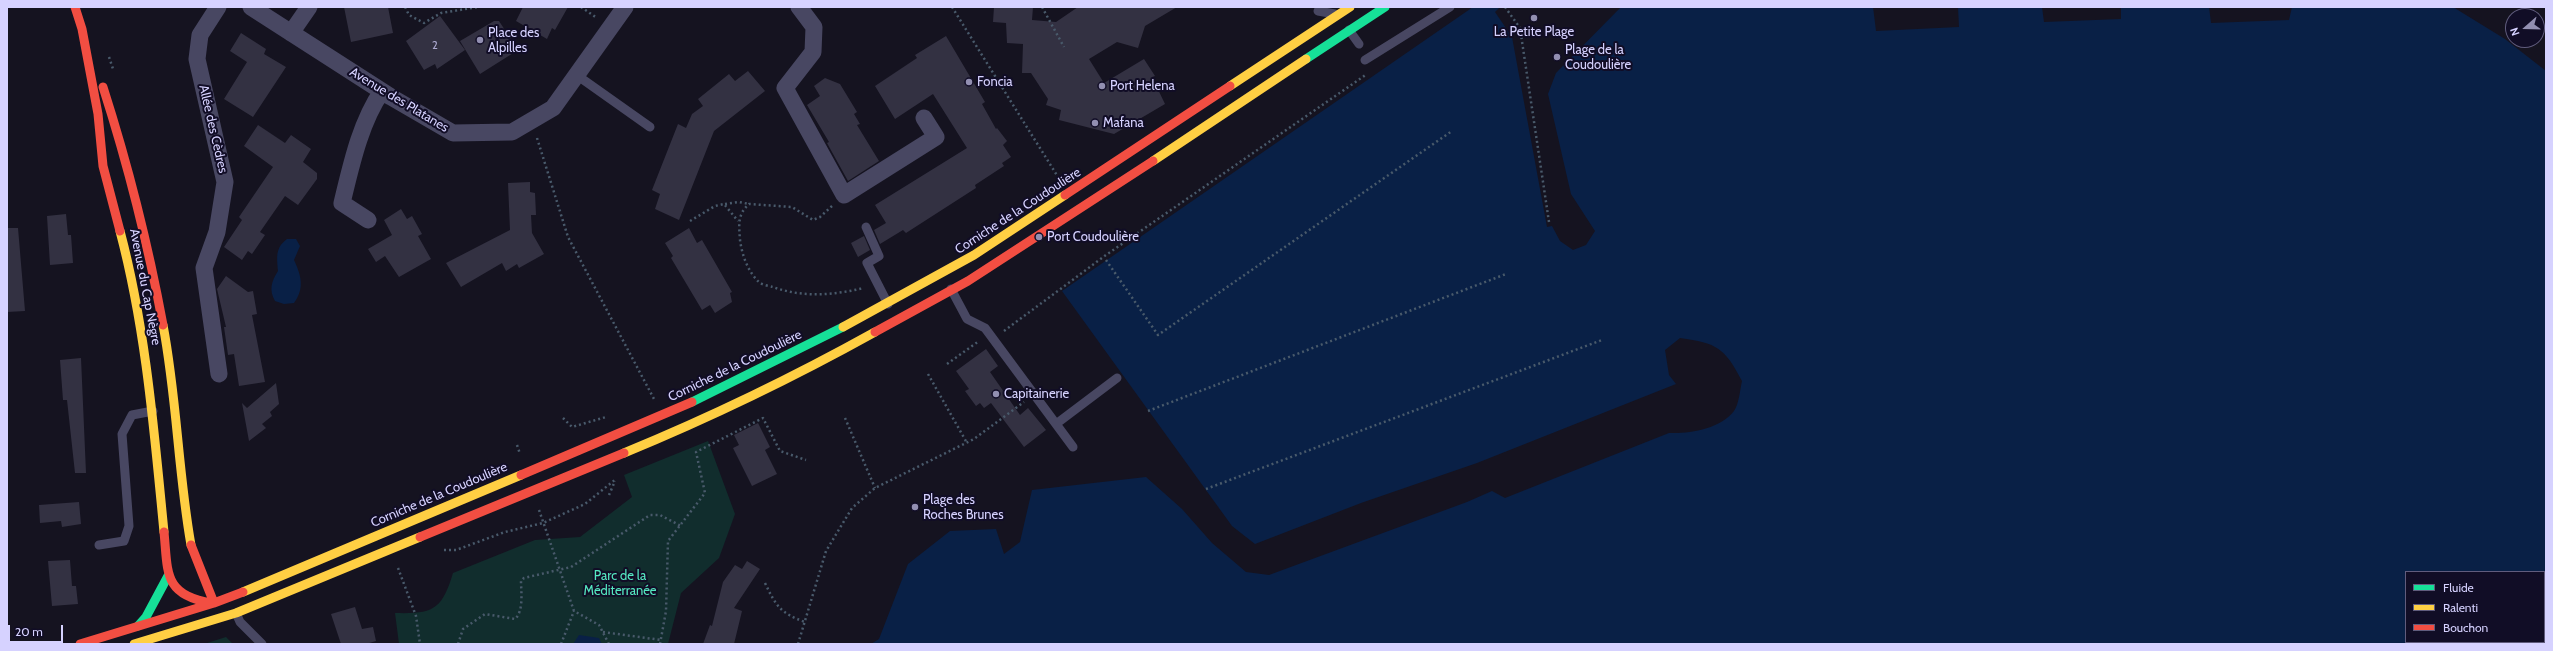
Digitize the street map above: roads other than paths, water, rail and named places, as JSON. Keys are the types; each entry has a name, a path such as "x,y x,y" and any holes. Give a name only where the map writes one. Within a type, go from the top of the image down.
{"main road":[{"name":"Avenue du Cap Nègre","path":"75,7 82,29 98,114 103,166 131,272 139,311 164,410 168,576 180,593 188,600 214,603"},
{"name":"Corniche de la Coudoulière","path":"80,644 214,603 662,416 766,367 944,274 1068,195 1350,7"},
{"path":"134,644 236,613 672,433 836,354 952,290 1078,212 1385,7"},
{"path":"82,29 115,119 150,257 166,336 164,410 182,495 191,547 214,603 236,613"},
{"path":"138,626 146,617 168,576"},
{"path":"123,644 129,639 203,614 214,603"}],"street":[{"name":"Allée des Cèdres","path":"218,7 200,35 197,59 225,182 217,232 204,268 220,374"},
{"name":"Avenue des Platanes","path":"250,7 382,91 454,133 512,132 553,108 578,76 625,7"},
{"path":"291,33 309,7"},
{"path":"799,7 814,27 813,52 785,88 844,194 936,137 924,118"},
{"path":"368,220 342,203 350,170 373,104 382,91"}],"lane":[{"path":"1365,60 1450,7"},
{"path":"1318,11 1340,15 1359,44"},
{"path":"578,76 650,126"},
{"path":"1193,112 1194,101"},
{"path":"866,227 879,256 867,262 888,304"},
{"path":"944,274 967,319 985,328 1073,447"},
{"path":"1056,424 1117,378"},
{"path":"99,545 124,541 129,526 122,434 132,415 164,410"},
{"path":"236,613 240,622 262,644"}],"water":[{"path":"1473,7 1500,7 1495,12 1512,37 1547,227 1552,226 1560,241 1573,250 1586,245 1595,231 1571,194 1548,94 1556,73 1621,7 1873,7 1876,31 1959,27 1958,7 2042,7 2044,22 2121,19 2121,7 2209,7 2211,23 2289,20 2292,7 2453,7 2505,39 2505,48 2517,48 2546,71 2546,644 871,644 879,639 908,564 950,531 996,529 1004,554 1020,542 1032,490 1146,477 1182,509 1212,543 1246,572 1269,575 1467,502 1492,491 1505,498 1669,433 1686,433 1713,426 1728,417 1736,408 1742,381 1725,354 1718,349 1703,342 1680,338 1665,350 1669,375 1676,384 1477,463 1361,503 1255,544 1232,526 1062,291"},
{"path":"287,239 296,239 300,246 294,260 300,276 301,287 294,303 284,304 275,301 271,290 278,271 277,257 279,249 283,242"},
{"path":"579,635 599,638 602,644 573,644"}],"place":[{"name":"La Petite Plage","path":"1534,18"},
{"name":"Place des Alpilles","path":"480,40"},
{"name":"Plage de la Coudoulière","path":"1557,57"},
{"name":"Foncia","path":"969,82"},
{"name":"Port Helena","path":"1102,86"},
{"name":"Mafana","path":"1095,123"},
{"name":"Port Coudoulière","path":"1039,237"},
{"name":"Capitainerie","path":"996,394"},
{"name":"Plage des Roches Brunes","path":"915,507"}],"park label":[{"name":"Parc de la Méditerranée","path":"620,584"}]}
